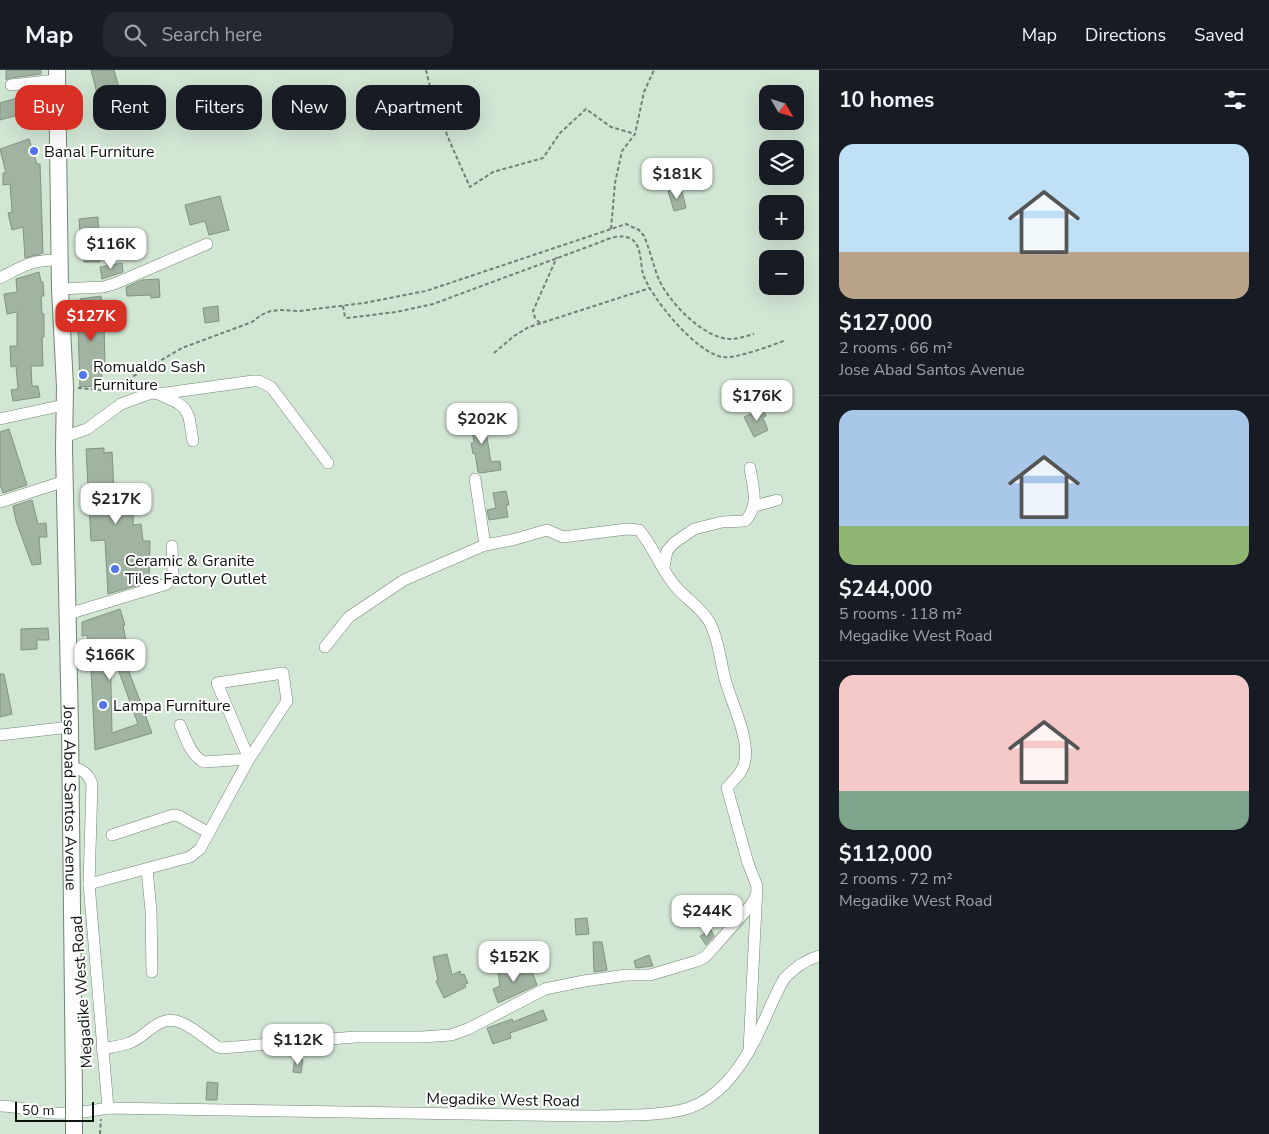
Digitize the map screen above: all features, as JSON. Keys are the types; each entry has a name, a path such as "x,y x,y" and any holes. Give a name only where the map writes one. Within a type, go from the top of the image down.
{"highway":[{"name":"Jose Abad Santos Avenue","path":"57,75 60,288 65,387 64,437 70,727 74,1134"}],"street":[{"path":"11,85 57,75"},
{"path":"60,288 103,287 114,284 207,244"},
{"path":"0,278 30,262 60,260"},
{"path":"64,437 87,429 121,404 144,395 259,381 271,387 328,463"},
{"path":"158,394 178,403 185,409 189,417 193,441"},
{"path":"0,419 64,405"},
{"path":"664,567 667,551 674,543 694,529 722,522 746,521 755,506 750,468"},
{"path":"475,479 485,546"},
{"path":"0,502 65,481"},
{"path":"755,506 777,500"},
{"path":"325,647 349,617 404,580 485,546 547,530 563,537 627,529 639,530 647,538 656,558 676,587 701,610 710,623 716,639 724,678 743,734 746,752 742,771 727,788 748,863 757,886 749,1051"},
{"path":"68,614 167,584 173,574 172,546"},
{"path":"90,884 190,857 200,849 249,759 287,701 283,673 217,683 249,759"},
{"path":"180,725 192,752 198,759 204,762 249,759"},
{"path":"0,735 70,727"},
{"name":"Megadike West Road","path":"70,768 87,773 92,784 90,884 105,1109"},
{"path":"112,835 173,815 179,816 209,833"},
{"path":"147,869 151,912 152,972"},
{"path":"102,1049 130,1043 155,1025 172,1021 182,1022 222,1048 355,1037 451,1035 468,1029 545,989 627,975 650,975 698,961 705,957 716,945 751,905 757,894"},
{"name":"Megadike West Road","path":"0,1106 16,1107 43,1113 105,1109 590,1116 665,1112 689,1108 722,1087 749,1051 784,979 791,971 809,958 819,956"}],"path":[{"path":"426,70 446,133 470,187 494,172 543,158 560,133 586,108 612,127 635,134"},
{"path":"610,229 615,183 622,151 635,134 644,92 654,70"},
{"path":"65,387 101,390 113,388 182,348 252,322 261,315 271,311 299,311 343,306 426,291 626,224 639,230 647,242 659,279 678,308 702,329 715,336 730,339 754,334"},
{"path":"343,306 347,318 420,308 617,236 626,236 633,240 638,248 643,274 650,288 673,320 697,345 724,357 786,340"},
{"path":"540,323 535,318 533,311 557,257"},
{"path":"494,353 514,336 529,327 650,288"},
{"path":"100,1134 105,1109"}],"building":[{"path":"6,70 41,70 41,74 6,80"},
{"path":"91,70 114,70 118,85 95,85"},
{"path":"15,99 15,116 0,120 0,103"},
{"path":"29,139 37,164 40,164 43,253 25,258 23,227 12,230 8,213 12,212 10,184 3,185 3,173 6,173 0,149"},
{"path":"678,188 679,192 682,191 686,208 674,211 668,191"},
{"path":"220,196 229,230 209,235 205,221 190,225 185,205"},
{"path":"98,217 100,262 84,262 82,250 86,250 86,231 80,232 79,219"},
{"path":"122,263 123,272 102,279 100,267"},
{"path":"39,272 41,282 43,282 44,296 41,296 42,314 44,314 44,337 42,337 43,366 31,366 32,386 38,386 40,397 13,401 11,390 18,389 16,366 11,367 10,346 17,346 17,312 7,314 4,294 17,292 16,279"},
{"path":"159,279 160,297 151,298 151,295 127,296 126,287 142,280"},
{"path":"101,296 103,309 100,309 101,326 104,326 105,364 101,364 102,381 97,381 97,386 80,387 78,327 82,327 80,299"},
{"path":"218,306 219,321 205,323 203,308"},
{"path":"762,408 766,416 763,418 768,430 754,437 744,417"},
{"path":"487,413 489,426 485,426 491,462 500,461 501,470 480,473 478,472 475,453 473,454 471,443 474,443 470,416"},
{"path":"9,429 27,485 3,493 0,484 0,432"},
{"path":"104,448 104,453 112,452 114,490 126,489 126,496 134,496 133,525 141,524 143,541 150,541 149,582 108,594 105,540 91,541 86,449"},
{"path":"506,491 509,505 506,505 508,517 489,520 487,510 496,508 493,493"},
{"path":"32,500 38,524 46,523 47,537 39,537 41,564 32,565 16,521 13,506"},
{"path":"120,609 125,625 123,625 126,641 110,644 112,733 138,724 118,669 128,669 152,733 95,750 90,648 87,635 82,636 82,622"},
{"path":"48,628 49,640 37,640 37,649 21,650 21,629"},
{"path":"0,674 4,674 12,714 0,717"},
{"path":"587,918 589,934 576,935 575,919"},
{"path":"711,930 714,936 706,945 700,936"},
{"path":"593,942 602,942 607,970 594,972"},
{"path":"447,954 452,975 460,971 461,975 464,974 468,983 465,984 466,987 444,998 436,981 438,980 433,957"},
{"path":"649,955 653,966 636,968 634,961"},
{"path":"530,966 537,985 498,1003 493,989 500,986 498,971 509,969 509,974"},
{"path":"543,1010 547,1020 510,1033 511,1038 493,1044 487,1028 512,1019 513,1022"},
{"path":"295,1058 303,1060 301,1073 293,1072"},
{"path":"207,1082 218,1083 217,1100 206,1100"}],"place":[{"name":"Banal Furniture","path":"34,151"},
{"name":"Romualdo Sash Furniture","path":"83,375"},
{"name":"Ceramic & Granite Tiles Factory Outlet","path":"115,569"},
{"name":"Lampa Furniture","path":"103,705"}]}
